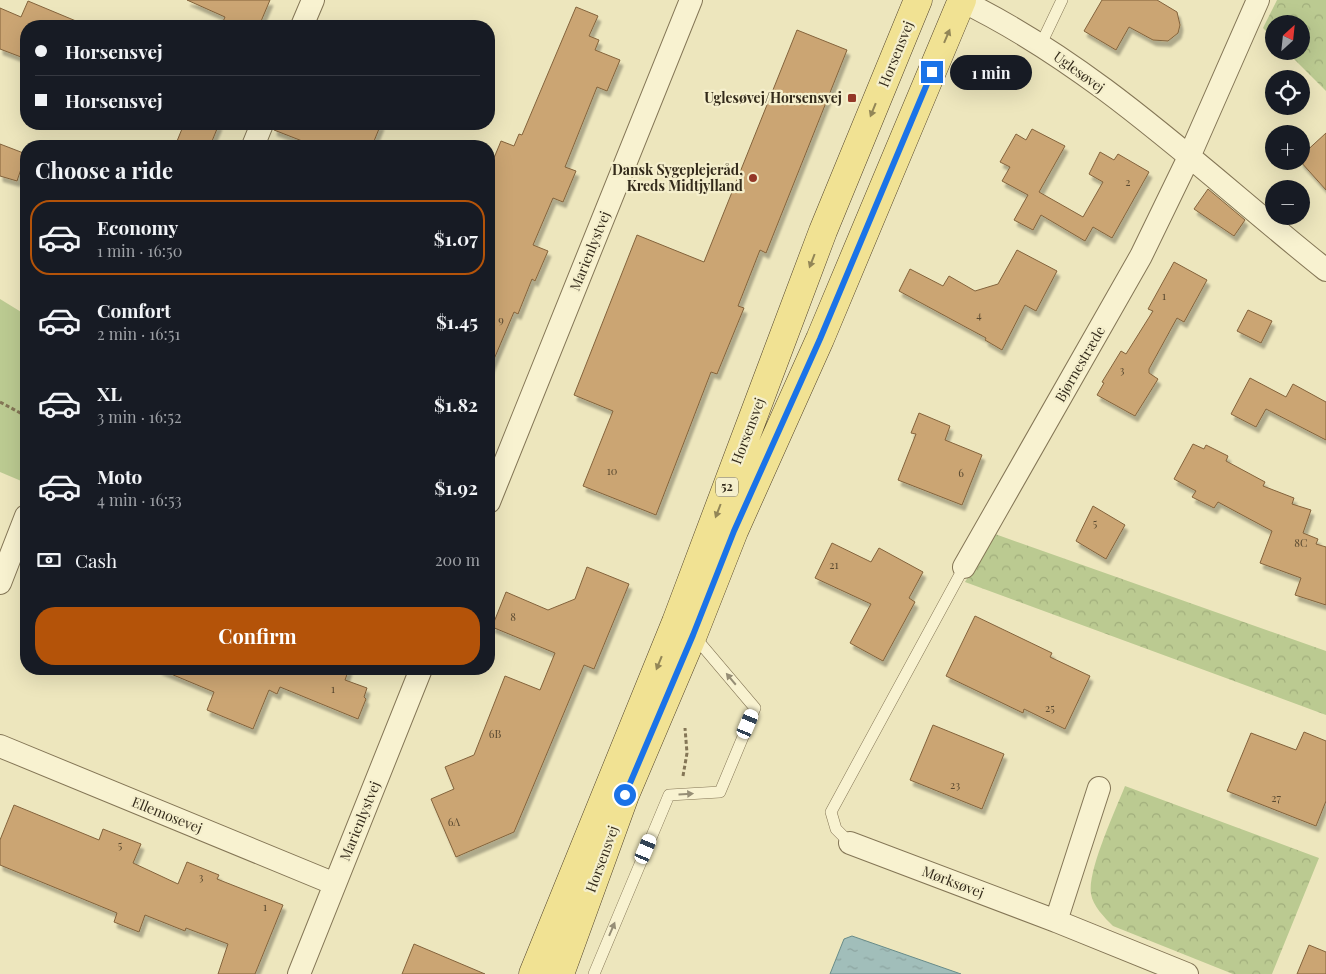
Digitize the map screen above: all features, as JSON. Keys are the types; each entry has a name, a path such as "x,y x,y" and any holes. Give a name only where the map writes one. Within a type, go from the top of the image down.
{"main road":[{"name":"Horsensvej","path":"533,974 676,622 823,231 918,0"},
{"name":"Horsensvej","path":"560,974 625,795 693,635 734,531 820,339 961,0"}],"street":[{"path":"304,20 312,0"},
{"name":"Marienlystvej","path":"495,487 691,0"},
{"name":"Uglesøvej","path":"961,0 999,19 1041,44 1090,78 1326,270"},
{"path":"1189,157 1258,0"},
{"name":"Bjørnestræde","path":"964,567 1141,256 1189,157"},
{"path":"0,583 20,531"},
{"name":"Marienlystvej","path":"299,974 420,675"},
{"name":"Ellemosevej","path":"0,746 334,884"},
{"path":"1056,921 1100,788"},
{"name":"Mørksøvej","path":"850,843 1056,921 1187,974"}],"lane":[{"path":"1041,44 1062,0"},
{"path":"850,843 836,829 831,812 964,567"},
{"path":"594,974 669,795 720,792 755,708 693,635"}],"path":[{"path":"0,402 20,413"},
{"path":"679,795 688,754 685,725"}],"green space":[{"path":"1277,0 1326,0 1326,91 1310,75 1310,70 1305,70 1295,60 1310,60 1310,15 1270,15"},
{"path":"0,299 20,311 20,480 0,472"},
{"path":"995,534 1326,651 1326,715 965,582"},
{"path":"1125,786 1319,858 1272,974 1233,974 1113,926 1099,911 1091,894 1093,871 1103,840"}],"water":[{"path":"852,936 961,974 830,974 844,939"}],"building":[{"path":"187,0 270,0 262,20 224,20 225,17"},
{"path":"1102,0 1157,0 1177,12 1180,25 1178,33 1168,41 1153,40 1129,27 1116,50 1084,31"},
{"path":"28,1 74,20 20,20 20,57 0,49 0,8 21,17"},
{"path":"576,7 598,16 589,36 599,40 595,50 620,60 607,91 597,87 565,167 576,171 563,202 553,198 533,245 548,251 535,281 532,279 518,314 514,312 495,357 495,156 501,141 514,146 519,134 522,135"},
{"path":"797,30 847,50 766,253 760,250 738,306 744,308 717,374 711,372 656,515 583,486 613,411 574,395 637,235 704,262"},
{"path":"1032,129 1065,146 1039,192 1083,217 1103,182 1089,174 1100,152 1114,160 1118,154 1149,172 1112,238 1093,227 1085,241 1041,215 1033,230 1014,220 1028,195 1002,181 1010,167 1000,162 1016,134 1026,140"},
{"path":"182,130 217,130 212,140 177,140"},
{"path":"274,130 379,130 374,140 300,140"},
{"path":"1326,133 1326,190 1308,170 1310,170 1310,148"},
{"path":"0,144 20,152 20,172 17,181 0,176"},
{"path":"1208,189 1245,220 1234,236 1194,209"},
{"path":"1017,250 1057,271 1036,311 1025,305 1002,350 985,340 986,338 899,291 910,269 943,286 949,276 975,291 998,284"},
{"path":"1174,262 1207,280 1184,322 1177,318 1149,369 1149,373 1158,379 1135,416 1097,395 1104,383 1102,382 1121,351 1126,354 1153,311 1148,309"},
{"path":"1248,310 1272,321 1261,343 1237,331"},
{"path":"1250,378 1286,397 1293,384 1326,402 1326,440 1266,409 1256,427 1231,414"},
{"path":"919,413 950,426 945,440 982,455 962,505 898,480 916,434 911,433"},
{"path":"1193,444 1204,449 1206,445 1228,456 1226,461 1265,482 1263,486 1294,498 1292,504 1311,510 1303,533 1318,539 1316,544 1326,547 1326,605 1295,595 1301,578 1260,563 1272,531 1218,502 1214,508 1192,497 1196,491 1174,479"},
{"path":"1093,506 1125,525 1106,559 1076,541"},
{"path":"832,543 871,562 879,548 923,572 909,598 915,602 883,661 850,643 871,604 815,578"},
{"path":"587,567 629,584 594,669 584,665 514,832 456,857 431,799 454,789 445,767 474,755 505,676 540,690 555,653 495,628 495,620 506,592 548,610 575,599"},
{"path":"975,616 1052,653 1050,657 1090,676 1065,729 1024,709 1023,713 946,676"},
{"path":"173,675 347,675 345,680 367,688 364,697 366,699 358,719 280,687 277,694 269,690 253,729 207,710 214,692"},
{"path":"933,725 1004,754 982,809 910,780"},
{"path":"1304,732 1326,741 1326,801 1316,826 1227,791 1251,733 1296,750"},
{"path":"14,805 99,840 103,829 141,844 133,863 178,884 187,862 219,875 217,879 283,905 255,974 218,974 228,944 186,928 185,931 145,915 139,932 114,922 117,913 0,865 0,840"},
{"path":"414,944 485,974 402,974"},
{"path":"1309,945 1326,952 1326,974 1297,974"}],"place":[{"name":"Uglesøvej/Horsensvej","path":"852,98"},
{"name":"Dansk Sygeplejeråd, Kreds Midtjylland","path":"753,178"}],"route":[{"path":"625,795 693,635 734,531 820,339 932,72"}]}
